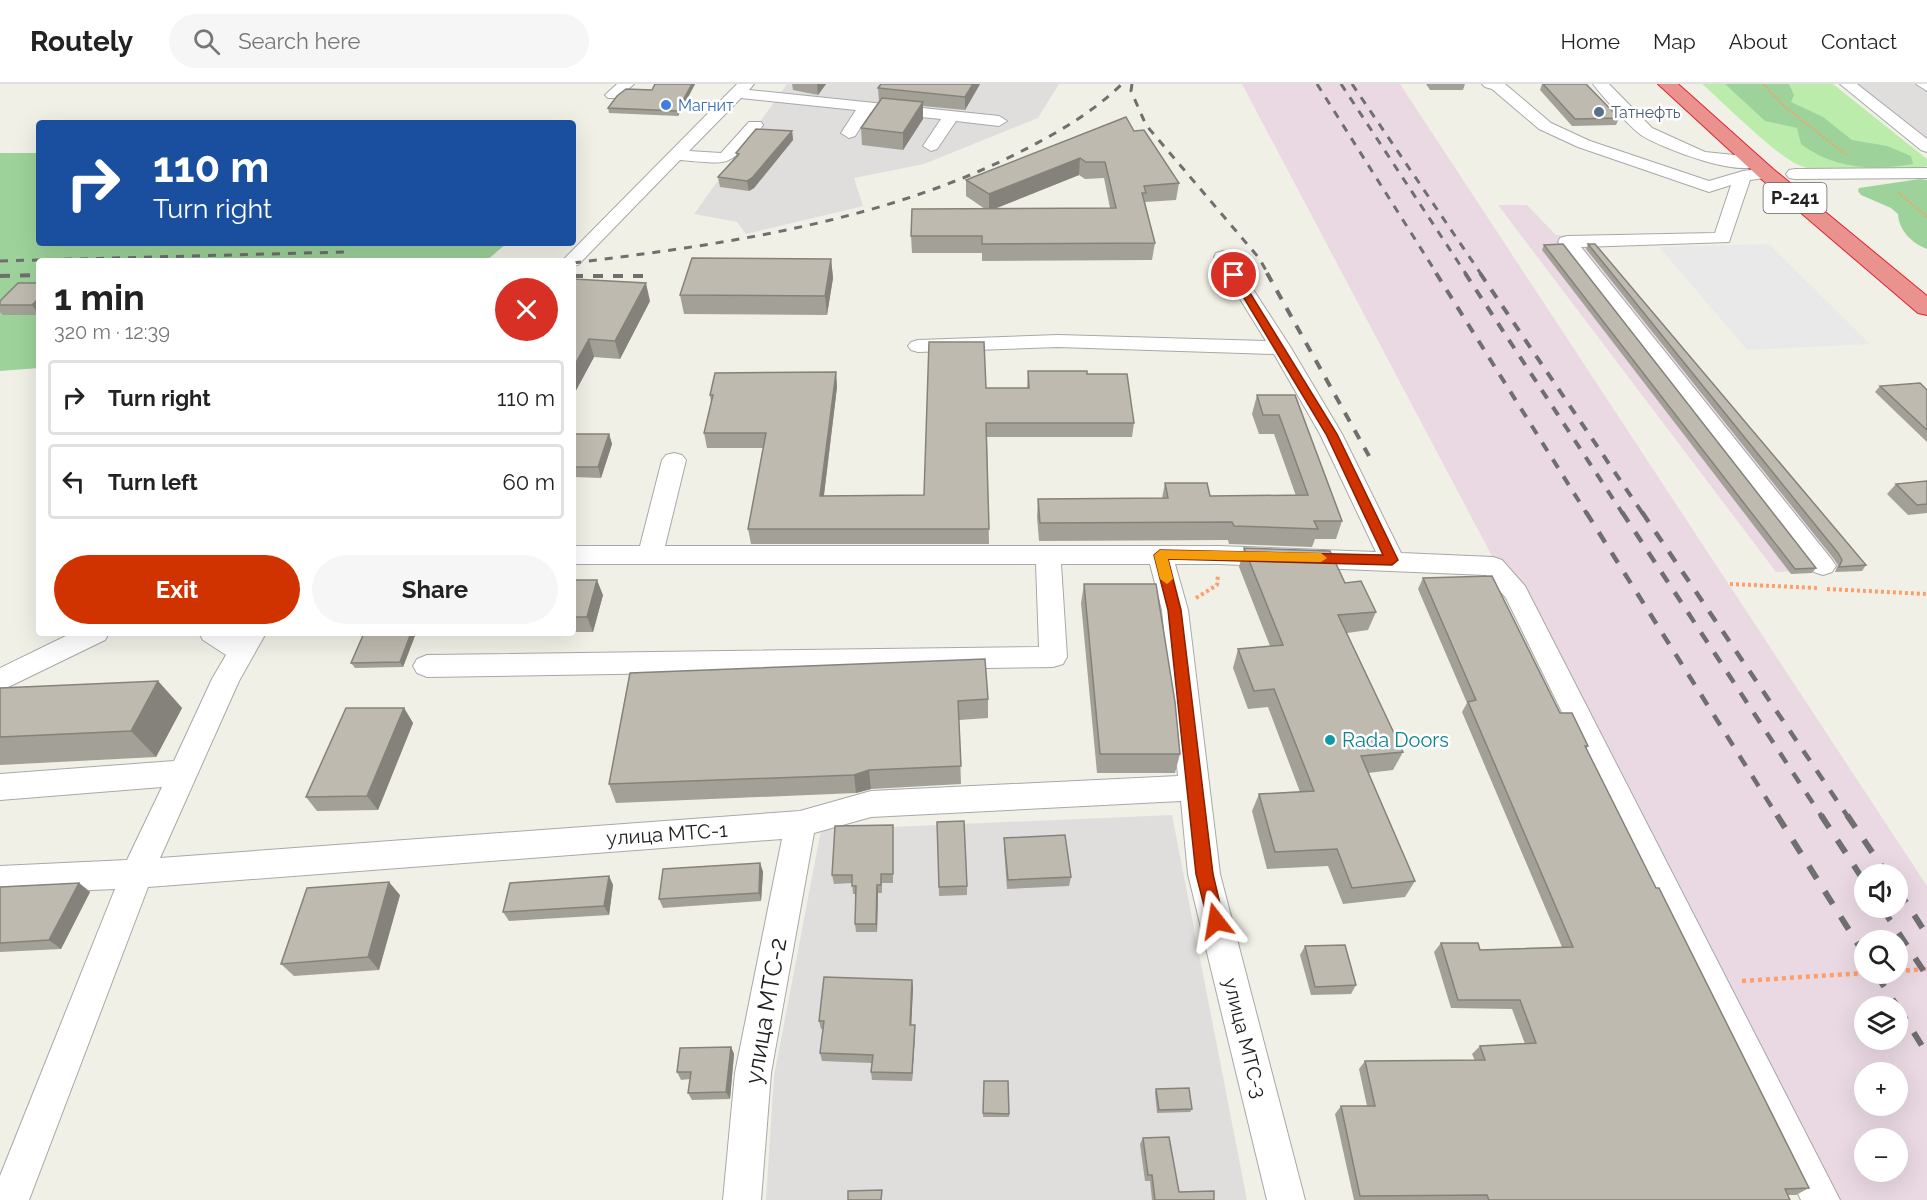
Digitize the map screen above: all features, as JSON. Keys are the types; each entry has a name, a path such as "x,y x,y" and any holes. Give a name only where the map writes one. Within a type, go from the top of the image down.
{"highway":[{"name":"Р-241","path":"1667,84 1754,171 1927,308"},
{"name":"Р-241","path":"1690,84 1795,174 1883,245"}],"street":[{"path":"613,95 626,84"},
{"path":"828,102 841,84"},
{"path":"1495,84 1545,126 1584,144 1709,187 1754,171"},
{"path":"1601,84 1646,131 1700,156 1727,161 1754,171"},
{"path":"1848,84 1927,147"},
{"path":"574,258 742,88 828,102 999,121"},
{"path":"849,133 867,106"},
{"path":"931,146 951,116"},
{"path":"675,155 724,158 755,126"},
{"path":"1754,171 1722,238 1567,242 1823,566"},
{"path":"1795,174 1927,173"},
{"path":"1223,257 1281,348 1331,434 1392,560"},
{"path":"918,346 1058,341 1281,348"},
{"path":"650,555 674,460"},
{"path":"576,555 1048,557 1219,555 1392,560 1493,566 1516,593 1821,1200"},
{"name":"улица МТС-3","path":"1160,555 1175,610 1204,874 1286,1200"},
{"path":"428,666 1053,657 1048,557"},
{"path":"0,680 90,636"},
{"path":"10,1200 137,874 226,679 247,642 224,636"},
{"path":"0,787 183,773"},
{"name":"улица МТС-1","path":"0,880 137,874 800,824 871,804 1194,788"},
{"name":"улица МТС-2","path":"742,1200 753,1073 800,824"}],"path":[{"path":"1763,84 1785,107 1907,199 1927,217"},
{"path":"1175,610 1217,585 1219,555"},
{"path":"1908,970 1927,969"},
{"path":"1712,982 1854,974"}],"shaded area":[{"path":"787,84 1059,84 1038,118 924,164 854,178 863,206 746,234 737,222 694,214"},
{"path":"1242,84 1400,84 1927,886 1927,1200 1833,1200"},
{"path":"1856,84 1927,84 1927,141"},
{"path":"1498,205 1527,205 1556,235 1581,236 1857,568 1776,572"},
{"path":"1769,244 1870,344 1747,350 1659,247"},
{"path":"1172,815 1247,1200 766,1200 774,1076 821,830"}],"green space":[{"path":"1702,84 1833,84 1927,159 1927,166 1916,169 1826,171 1801,166 1779,153"},
{"path":"1725,84 1789,84 1794,95 1791,102 1823,117 1852,140 1887,146 1911,156 1913,164 1869,167 1854,166 1827,159 1801,144 1797,128 1765,121"},
{"path":"0,153 36,153 36,246 504,246 490,258 36,258 36,368 0,371"},
{"path":"1920,179 1927,180 1927,249 1907,236 1898,214 1891,208 1861,195 1858,191 1859,188"}],"building":[{"path":"655,84 692,84 677,111 608,108 626,89 652,90"},
{"path":"881,84 973,84 965,97 878,88"},
{"path":"1543,84 1586,84 1619,118 1575,119"},
{"path":"882,98 923,102 903,133 861,128"},
{"path":"1126,117 1134,131 1144,130 1179,183 1144,186 1146,193 1142,193 1155,243 982,244 982,236 911,236 912,209 1116,208 1105,162 1086,162 1080,158 989,194 966,180"},
{"path":"756,129 792,131 752,178 747,181 718,177 739,154 736,153"},
{"path":"1563,244 1816,568 1795,569 1544,245"},
{"path":"1588,244 1595,244 1866,565 1839,567 1842,560 1838,553"},
{"path":"692,258 831,259 825,296 680,295"},
{"path":"576,279 646,283 615,341 589,339 576,363"},
{"path":"18,283 36,283 36,301 32,305 0,305 0,301"},
{"path":"929,342 984,342 986,388 1029,388 1028,371 1127,374 1134,423 986,423 989,529 748,529 766,433 704,433 713,395 710,395 715,373 836,372 820,496 924,495"},
{"path":"1920,383 1927,390 1927,430 1880,386"},
{"path":"1257,395 1295,395 1342,521 1314,521 1318,529 1234,526 1232,522 1040,523 1038,499 1168,498 1165,483 1207,483 1210,496 1308,495 1279,415 1263,415"},
{"path":"576,434 609,434 598,467 576,467"},
{"path":"1927,481 1927,504 1917,505 1896,484"},
{"name":"Rada Doors","path":"1244,548 1330,551 1345,583 1361,581 1376,612 1338,615 1403,752 1361,756 1415,881 1352,888 1337,849 1275,852 1259,794 1314,791 1274,689 1254,691 1238,649 1283,645"},
{"path":"1492,576 1560,713 1572,713 1588,746 1585,746 1656,888 1659,888 1809,1188 1785,1189 1790,1200 1489,1200 1487,1195 1360,1196 1341,1106 1375,1106 1365,1061 1485,1060 1480,1046 1536,1043 1520,1000 1458,1000 1441,943 1478,943 1480,950 1573,947 1468,702 1476,700 1423,578"},
{"path":"576,580 597,580 587,617 576,617"},
{"path":"1084,584 1156,584 1175,702 1180,754 1100,754"},
{"path":"363,636 410,636 400,662 351,663"},
{"path":"985,659 988,699 958,701 961,766 869,770 854,775 609,784 630,673"},
{"path":"158,681 131,731 0,737 0,688"},
{"path":"346,708 404,708 367,796 306,797"},
{"path":"964,821 967,886 939,887 937,822"},
{"path":"893,825 893,874 881,874 881,885 877,885 876,924 855,924 856,886 852,886 852,875 832,875 835,826"},
{"path":"1065,835 1071,877 1008,880 1004,838"},
{"path":"760,863 759,893 659,899 663,869"},
{"path":"609,876 604,906 503,912 510,883"},
{"path":"389,882 368,957 281,964 307,888"},
{"path":"79,883 49,940 0,943 0,887"},
{"path":"1345,945 1356,985 1315,987 1305,946"},
{"path":"824,977 912,980 910,1025 915,1025 912,1073 871,1072 873,1055 820,1053 824,1021 819,1021"},
{"path":"731,1047 726,1092 688,1093 691,1072 677,1072 680,1048"},
{"path":"984,1081 1008,1081 1009,1114 983,1113"},
{"path":"1189,1088 1192,1109 1159,1110 1156,1089"},
{"path":"1169,1137 1179,1192 1214,1191 1214,1200 1155,1200 1152,1175 1148,1175 1143,1138"},
{"path":"882,1190 881,1200 848,1200 848,1191"}],"railway":[{"path":"576,263 688,247 802,227 913,196 967,176 1034,145 1086,113 1122,84"},
{"path":"1132,84 1131,91 1146,125 1259,258 1268,274"},
{"path":"1317,84 1437,274"},
{"path":"1341,84 1466,274"},
{"path":"1352,84 1481,274"},
{"path":"115,258 344,252"},
{"path":"0,261 36,260"},
{"path":"1267,273 1369,456"},
{"path":"1436,273 1587,514"},
{"path":"1465,273 1623,514"},
{"path":"1480,273 1643,514"},
{"path":"0,276 36,275"},
{"path":"576,276 644,276"},
{"path":"1586,512 1778,817"},
{"path":"1622,512 1822,817"},
{"path":"1642,512 1848,817"},
{"path":"1777,815 1854,938"},
{"path":"1821,815 1854,866"},
{"path":"1847,815 1880,864"},
{"path":"1908,906 1927,935"},
{"path":"1889,918 1927,976"},
{"path":"1883,984 1890,996"},
{"path":"1908,1023 1927,1054"}],"slow traffic":[{"path":"1167,579 1160,555 1321,558"}],"place":[{"name":"Магнит","path":"666,105"},
{"name":"Татнефть","path":"1599,112"},
{"name":"Rada Doors","path":"1330,740"}],"route":[{"path":"1216,921 1204,874 1175,610 1160,555 1392,560 1331,434 1281,348 1234,275"}]}
